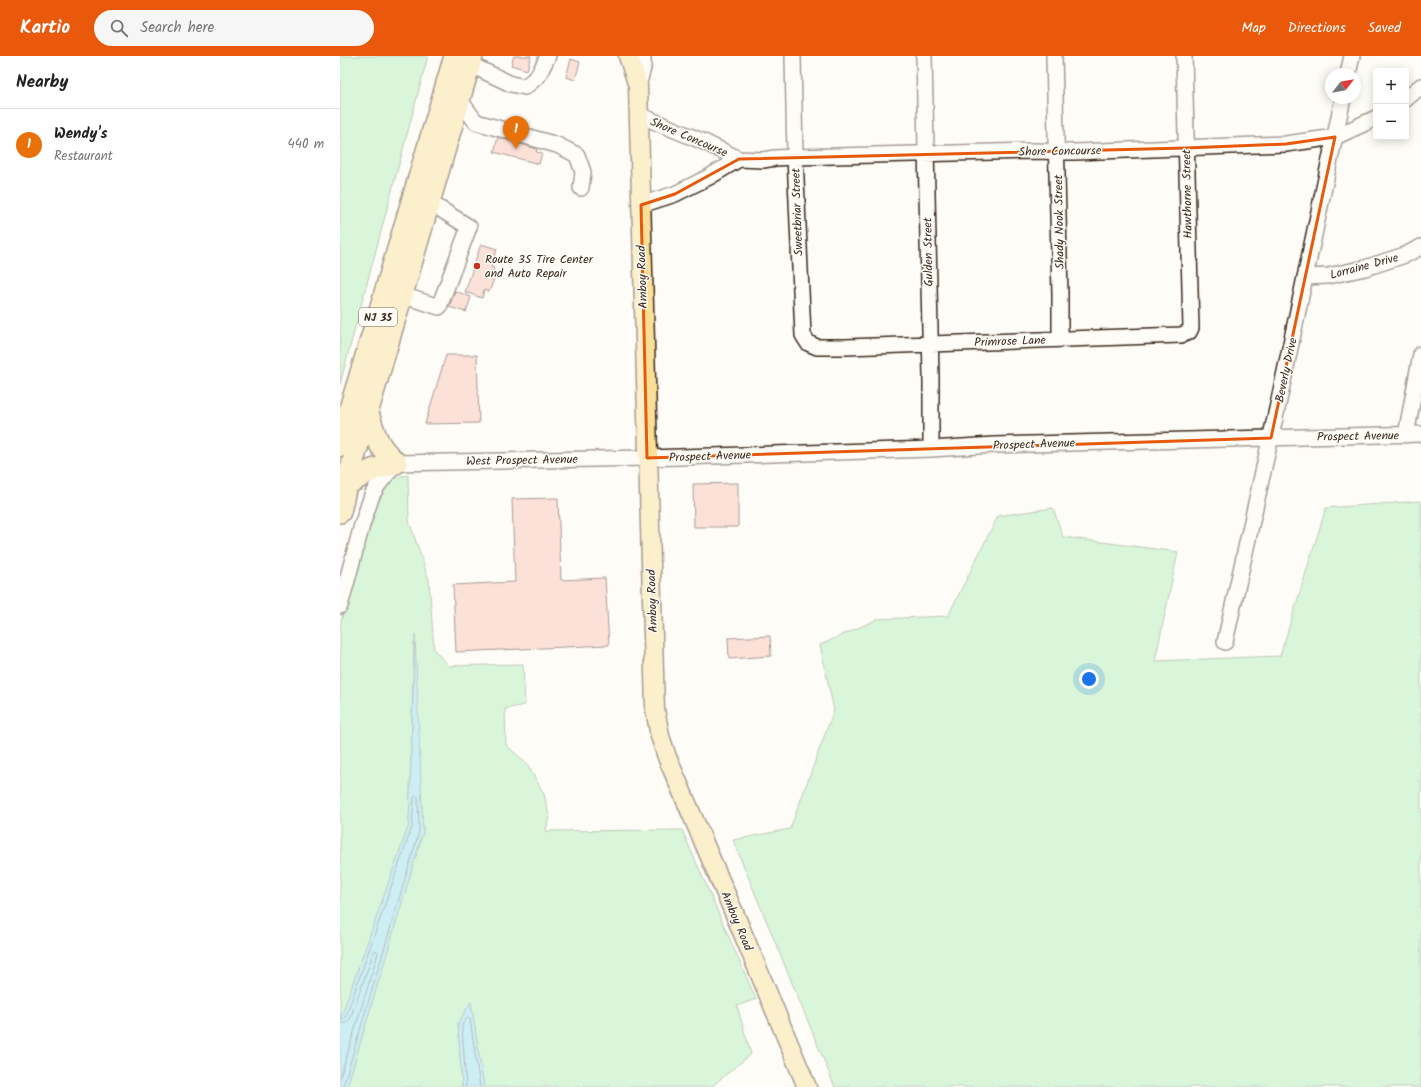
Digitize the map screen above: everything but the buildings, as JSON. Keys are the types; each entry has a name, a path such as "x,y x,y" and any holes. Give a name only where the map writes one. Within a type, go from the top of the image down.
{"highway":[{"name":"NJ 35","path":"340,512 346,486 459,99 465,59"},
{"name":"NJ 35","path":"342,437 403,233 465,59"},
{"path":"368,414 377,442 384,452 396,463"},
{"path":"346,486 372,470 396,463"}],"main road":[{"name":"Amboy Road","path":"628,56 638,86 655,709 666,757 738,922 806,1087"}],"street":[{"path":"465,59 511,84 525,87 538,76 548,56"},
{"name":"Amboy Road","path":"638,86 643,68 643,56"},
{"name":"Sweetbriar Street","path":"793,56 803,335 808,344 830,347"},
{"name":"Gulden Street","path":"924,56 932,428 931,449"},
{"name":"Shady Nook Street","path":"1054,56 1060,339"},
{"name":"Hawthorne Street","path":"1184,56 1191,328 1189,332"},
{"path":"1349,68 1352,56"},
{"path":"1409,96 1421,86"},
{"path":"459,99 476,122 557,146 576,155 583,172 581,188"},
{"name":"Beverly Drive","path":"1225,642 1342,104"},
{"name":"Shore Concourse","path":"639,115 739,158 763,160 796,157 1186,148 1286,144 1335,137 1373,119"},
{"name":"Shore Concourse","path":"641,205 675,194 709,177 739,158"},
{"path":"402,295 439,307 469,227 429,202"},
{"name":"Lorraine Drive","path":"1305,277 1328,276 1365,268 1405,255 1421,247"},
{"name":"Primrose Lane","path":"830,347 930,345 1181,335 1189,332"},
{"path":"1406,435 1421,354"},
{"name":"Prospect Avenue","path":"647,458 931,449 994,445 1421,434"},
{"name":"West Prospect Avenue","path":"396,463 647,458"},
{"path":"340,606 362,525 372,495 396,463"}],"highlighted area":[{"path":"1335,137 1271,438 647,458 641,205 675,194 739,159 1186,148 1286,144"}],"green space":[{"path":"340,56 428,56 340,384"},
{"path":"408,475 409,521 429,580 434,650 449,666 523,664 525,705 505,709 506,745 527,764 544,794 549,816 546,831 682,830 756,999 737,1006 751,1054 711,1087 484,1087 471,1003 458,1023 462,1087 347,1087 423,832 414,642 409,825 340,1020 340,625 379,489 387,479"},
{"path":"1421,501 1421,1087 835,1087 733,840 790,829 834,710 820,645 878,619 948,616 998,516 1053,508 1063,537 1178,552 1155,661 1280,656 1326,508"}],"water":[{"path":"415,634 423,832 347,1087 340,1087 340,1020 409,825"},
{"path":"471,1002 484,1087 462,1087 458,1023"}],"place":[{"name":"Wendy's","path":"516,149"},
{"name":"Route 35 Tire Center and Auto Repair","path":"477,266"}]}
